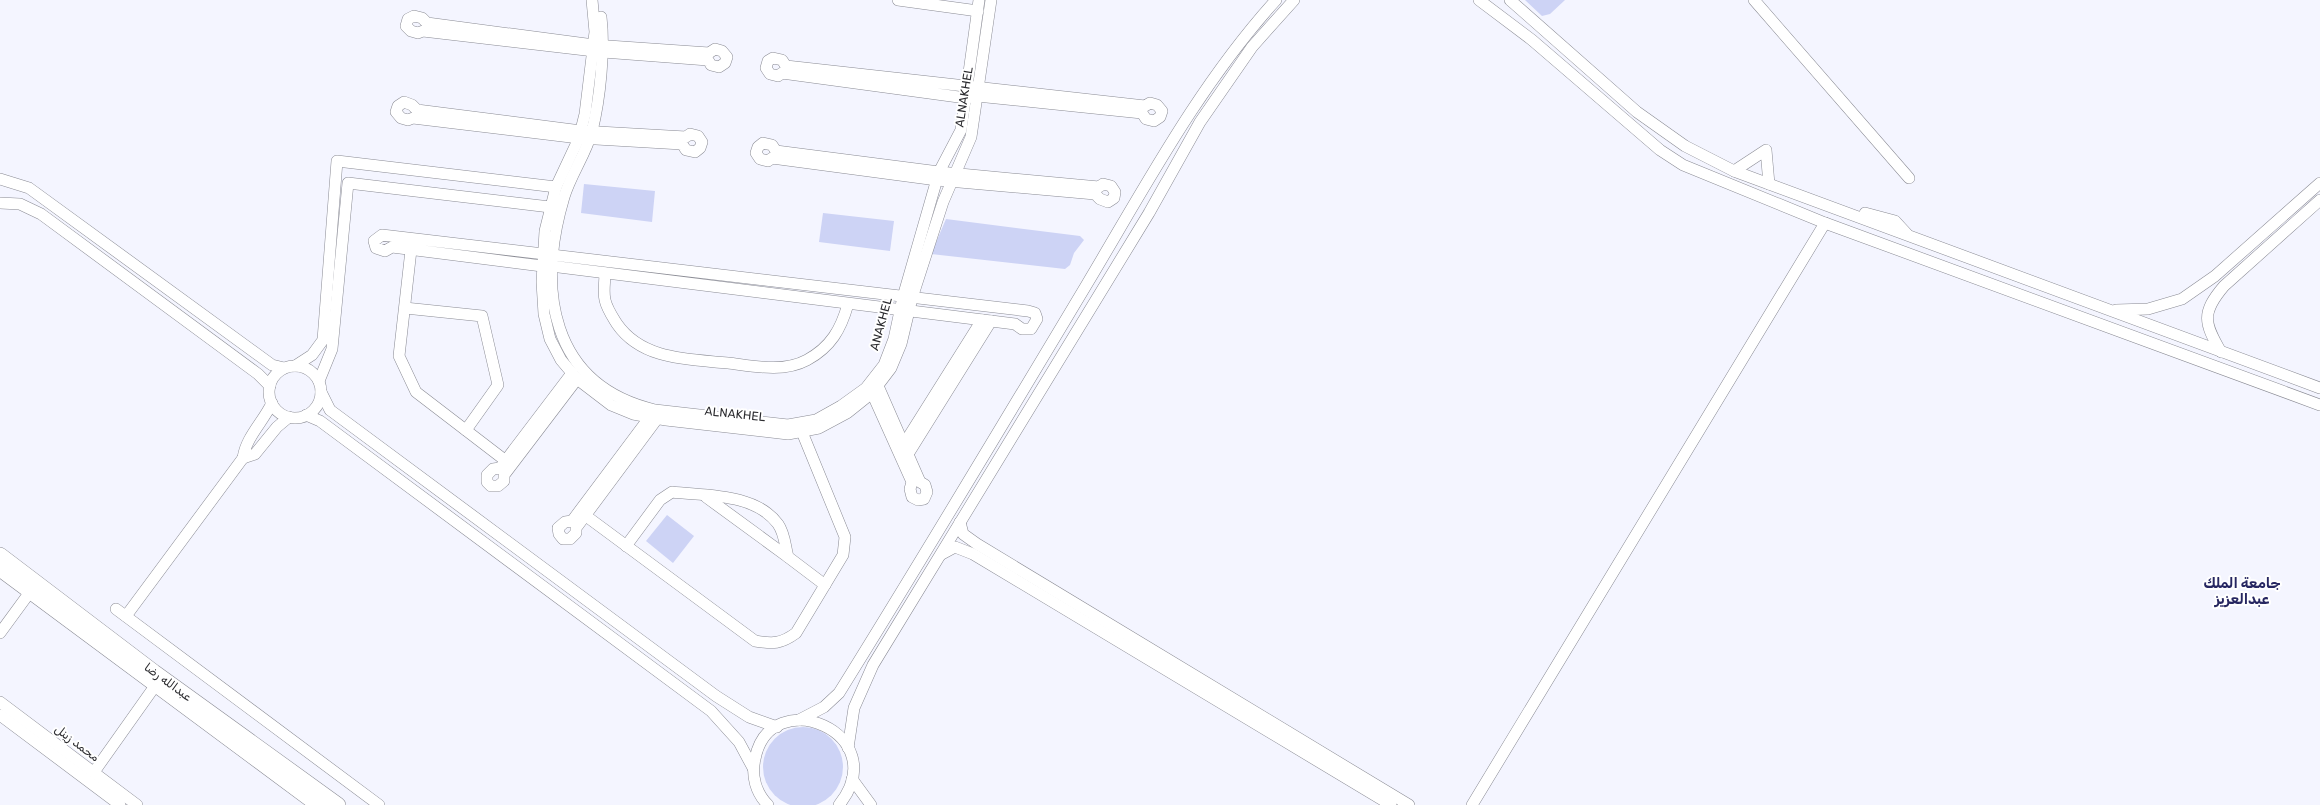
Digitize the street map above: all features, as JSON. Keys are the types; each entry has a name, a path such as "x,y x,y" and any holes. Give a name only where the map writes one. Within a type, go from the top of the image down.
{"street":[{"name":"ALNAKHEL","path":"592,0 598,48 585,135 556,187 550,207 544,314 550,338 561,360 575,376 611,405 633,414 788,434 819,428 848,413 875,389 891,368 901,344 907,297 953,176 971,137 973,92 990,0"},
{"path":"598,48 599,0"},
{"path":"898,0 979,5"},
{"path":"950,0 979,5"},
{"path":"768,805 755,785 753,768 756,752 764,738 777,727 799,720 824,707 839,693 966,487 1190,112 1243,36 1276,0"},
{"path":"848,748 854,708 873,665 1144,221 1200,122 1252,47 1294,0"},
{"path":"1479,0 1532,40 1660,150 1683,165 1825,223 2320,405"},
{"path":"1510,0 1637,112 1685,146 1734,170 2320,388"},
{"path":"1754,0 1910,178"},
{"name":"ANAKHEL","path":"907,297 938,176 961,130 973,92 979,5"},
{"path":"414,16 422,18 426,23 598,48 709,54 715,49 722,51 727,57 725,63 719,67 711,65 708,60 423,31 418,33 411,31 406,26 408,19 414,16"},
{"path":"973,92 786,66 782,60 774,58 768,62 766,68 770,74 778,76 782,73 973,92 1145,106 1150,103 1158,105 1162,111 1160,117 1154,121 1146,118 1142,113 973,92"},
{"path":"585,135 417,110 412,105 404,102 398,106 396,112 401,118 408,120 413,118 585,135 682,144 686,150 695,152 700,148 702,142 698,136 690,134 686,137 585,135"},
{"name":"ANAKHEL","path":"585,135 565,194 547,260 555,315 562,339 580,367 597,385 618,398 634,405 655,410 788,425 816,420 841,406 866,388 884,365 905,311"},
{"path":"938,176 776,151 772,145 763,143 758,146 756,153 760,159 768,161 772,158 938,176 953,176 1099,187 1103,184 1111,186 1115,192 1114,198 1108,202 1100,200 1095,194 953,176"},
{"path":"1734,170 1766,150 1769,184"},
{"path":"289,417 279,412 272,403 270,386 275,375 312,355 323,340 337,161 556,187"},
{"path":"0,179 29,188 272,365 307,368 320,386 330,410 716,696 749,717 777,727"},
{"path":"306,415 315,408 332,349 348,182 550,207"},
{"path":"2111,311 2148,309 2182,299 2215,276 2320,183"},
{"path":"2221,352 2208,330 2206,315 2212,300 2224,286 2320,200"},
{"path":"0,202 20,204 41,214 258,374 270,386"},
{"path":"1472,805 1825,223"},
{"path":"2268,228 2277,238"},
{"path":"547,260 382,235 374,241 376,248 385,251 392,247 547,260 907,297 1028,311 1035,313 1037,319 1031,330 1022,329 1016,324 605,273 547,260"},
{"path":"411,250 399,356 416,392 506,461"},
{"path":"605,273 605,299 610,314 622,331 638,344 654,353 671,357 766,368 788,367 806,360 826,347 841,328 848,304"},
{"path":"404,308 482,316 498,385 466,430"},
{"path":"906,449 986,321"},
{"path":"575,376 504,475 504,480 498,486 491,486 487,482 487,475 493,469 500,468 575,376"},
{"path":"875,389 906,449 920,482 925,485 927,492 924,499 918,500 912,497 910,489 912,482 875,389"},
{"path":"126,616 243,458 245,444 264,418 272,403"},
{"path":"243,458 255,454 277,427 289,417 306,415 320,420 711,711 739,742 753,768"},
{"path":"653,418 576,528 576,533 570,539 563,539 558,534 558,528 565,522 572,521 653,418"},
{"path":"586,516 754,641 767,643 784,642 796,633 825,585 843,554 845,537 802,432"},
{"path":"626,546 665,495 672,492 751,502 778,524 784,536 788,558"},
{"path":"704,496 825,585"},
{"path":"960,522 963,534 977,544 1409,805"},
{"path":"940,555 955,546 973,554 1390,805"},
{"name":"عبدالله رضا","path":"0,555 154,672 338,805"},
{"name":"عبدالله رضا","path":"0,569 155,686 318,805"},
{"path":"0,633 30,592"},
{"path":"116,609 379,805"},
{"path":"94,772 155,686"},
{"name":"محمد زينل","path":"0,702 137,805"},
{"name":"محمد زينل","path":"0,715 120,805"},
{"path":"799,720 814,721 828,726 840,736 848,748 853,763 852,779 847,795 839,805"},
{"path":"852,779 871,805"}],"shaded area":[{"path":"1525,0 1565,0 1550,14 1542,16"},
{"path":"584,184 655,191 652,222 581,213"},
{"path":"823,213 894,221 890,251 819,242"},
{"path":"946,219 1080,236 1084,240 1074,253 1070,265 1065,269 931,254"},
{"path":"667,515 694,536 673,563 646,541"},
{"path":"803,727 818,730 831,739 840,752 843,767 840,782 831,795 818,804 803,807 788,804 775,795 766,782 763,767 766,752 775,739 788,730"}],"district":[{"name":"جامعة الملك عبدالعزيز","path":"2242,592"}]}
